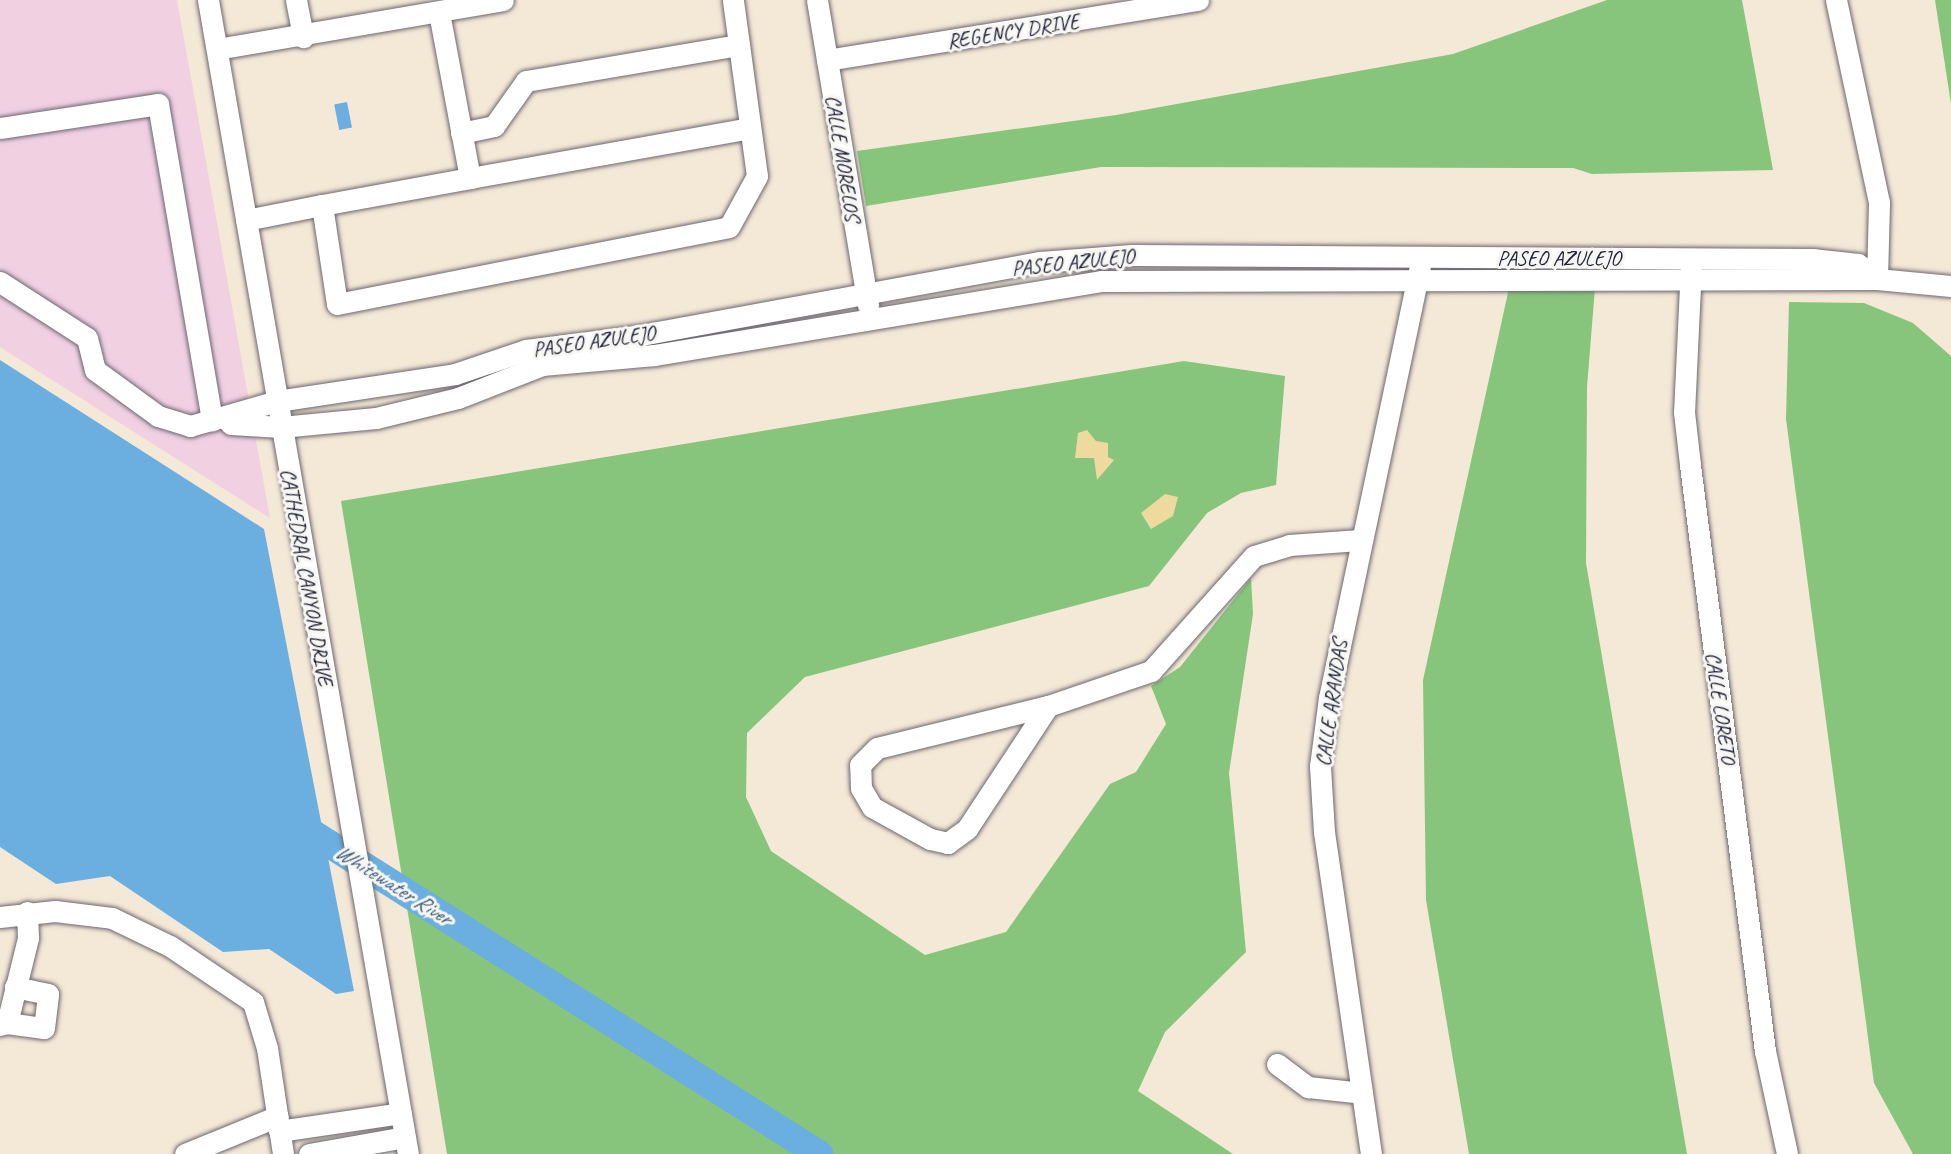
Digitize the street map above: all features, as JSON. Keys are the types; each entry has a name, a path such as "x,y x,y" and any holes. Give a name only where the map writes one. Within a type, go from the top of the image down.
{"street":[{"name":"CATHEDRAL CANYON DRIVE","path":"208,0 319,651 407,1146"},
{"path":"296,0 307,36"},
{"path":"217,49 307,36 322,41 382,30 391,22 476,2 503,0"},
{"path":"322,205 338,304 729,227 757,176 733,0"},
{"name":"CALLE MORELOS","path":"817,0 870,315"},
{"name":"REGENCY DRIVE","path":"828,60 1198,0"},
{"path":"1836,0 1879,203 1877,279"},
{"path":"439,12 470,178"},
{"path":"461,133 494,126 526,81 739,45"},
{"path":"0,128 158,105 219,419"},
{"path":"246,220 750,129"},
{"name":"PASEO AZULEJO","path":"0,282 87,338 95,370 158,416 190,426 277,401 455,374 566,342 641,335 1040,262 1132,255 1422,258 1691,269"},
{"name":"CALLE ARANDAS","path":"1371,1154 1320,766 1360,540 1422,258"},
{"name":"PASEO AZULEJO","path":"219,419 231,424 281,427 376,418 458,398 542,365 655,355 870,315 1101,281 1418,279 1691,269 1812,259 1858,264 1877,279 1951,286"},
{"name":"CALLE LORETO","path":"1691,269 1684,412 1765,1051 1787,1154"},
{"path":"1048,706 967,829 948,843 930,839 872,807 861,788 860,765 877,748 1048,706 1151,671 1254,556 1288,545 1360,540"},
{"path":"0,917 27,912 83,913 144,931 253,1002 279,1124 283,1154"},
{"path":"15,987 48,994 44,1028 3,1024 28,938 27,912"},
{"path":"1277,1064 1308,1087 1362,1094"},
{"path":"185,1154 279,1124 401,1113"},
{"path":"309,1154 407,1146"}],"shaded area":[{"path":"0,0 177,0 270,518 0,347"}],"green space":[{"path":"1607,0 1742,0 1773,170 1592,174 1573,168 1101,167 866,206 857,151 1116,115 1453,54"},
{"path":"1935,0 1951,0 1951,104"},
{"path":"1509,288 1595,288 1587,387 1586,563 1687,1154 1469,1154 1426,900 1423,680"},
{"path":"1789,302 1864,303 1913,323 1951,356 1951,1154 1913,1154 1874,1083 1786,419"},
{"path":"1184,361 1285,376 1276,485 1241,493 1207,513 1149,586 805,677 747,733 746,797 771,851 925,955 1006,932 1110,784 1136,772 1166,724 1151,686 1180,667 1251,578 1253,614 1229,773 1246,952 1165,1032 1138,1091 1233,1154 447,1154 341,501"}],"sand":[{"path":"1087,430 1096,441 1108,443 1108,457 1114,460 1097,480 1094,458 1075,458 1078,433"},
{"path":"1165,494 1178,497 1173,516 1151,529 1141,513"}],"water":[{"path":"347,102 352,128 339,130 334,104"},
{"path":"0,360 264,529 354,991 336,994 269,949 223,952 110,876 56,884 0,847"}],"waterway":[{"name":"Whitewater River","path":"293,821 819,1154"}]}
